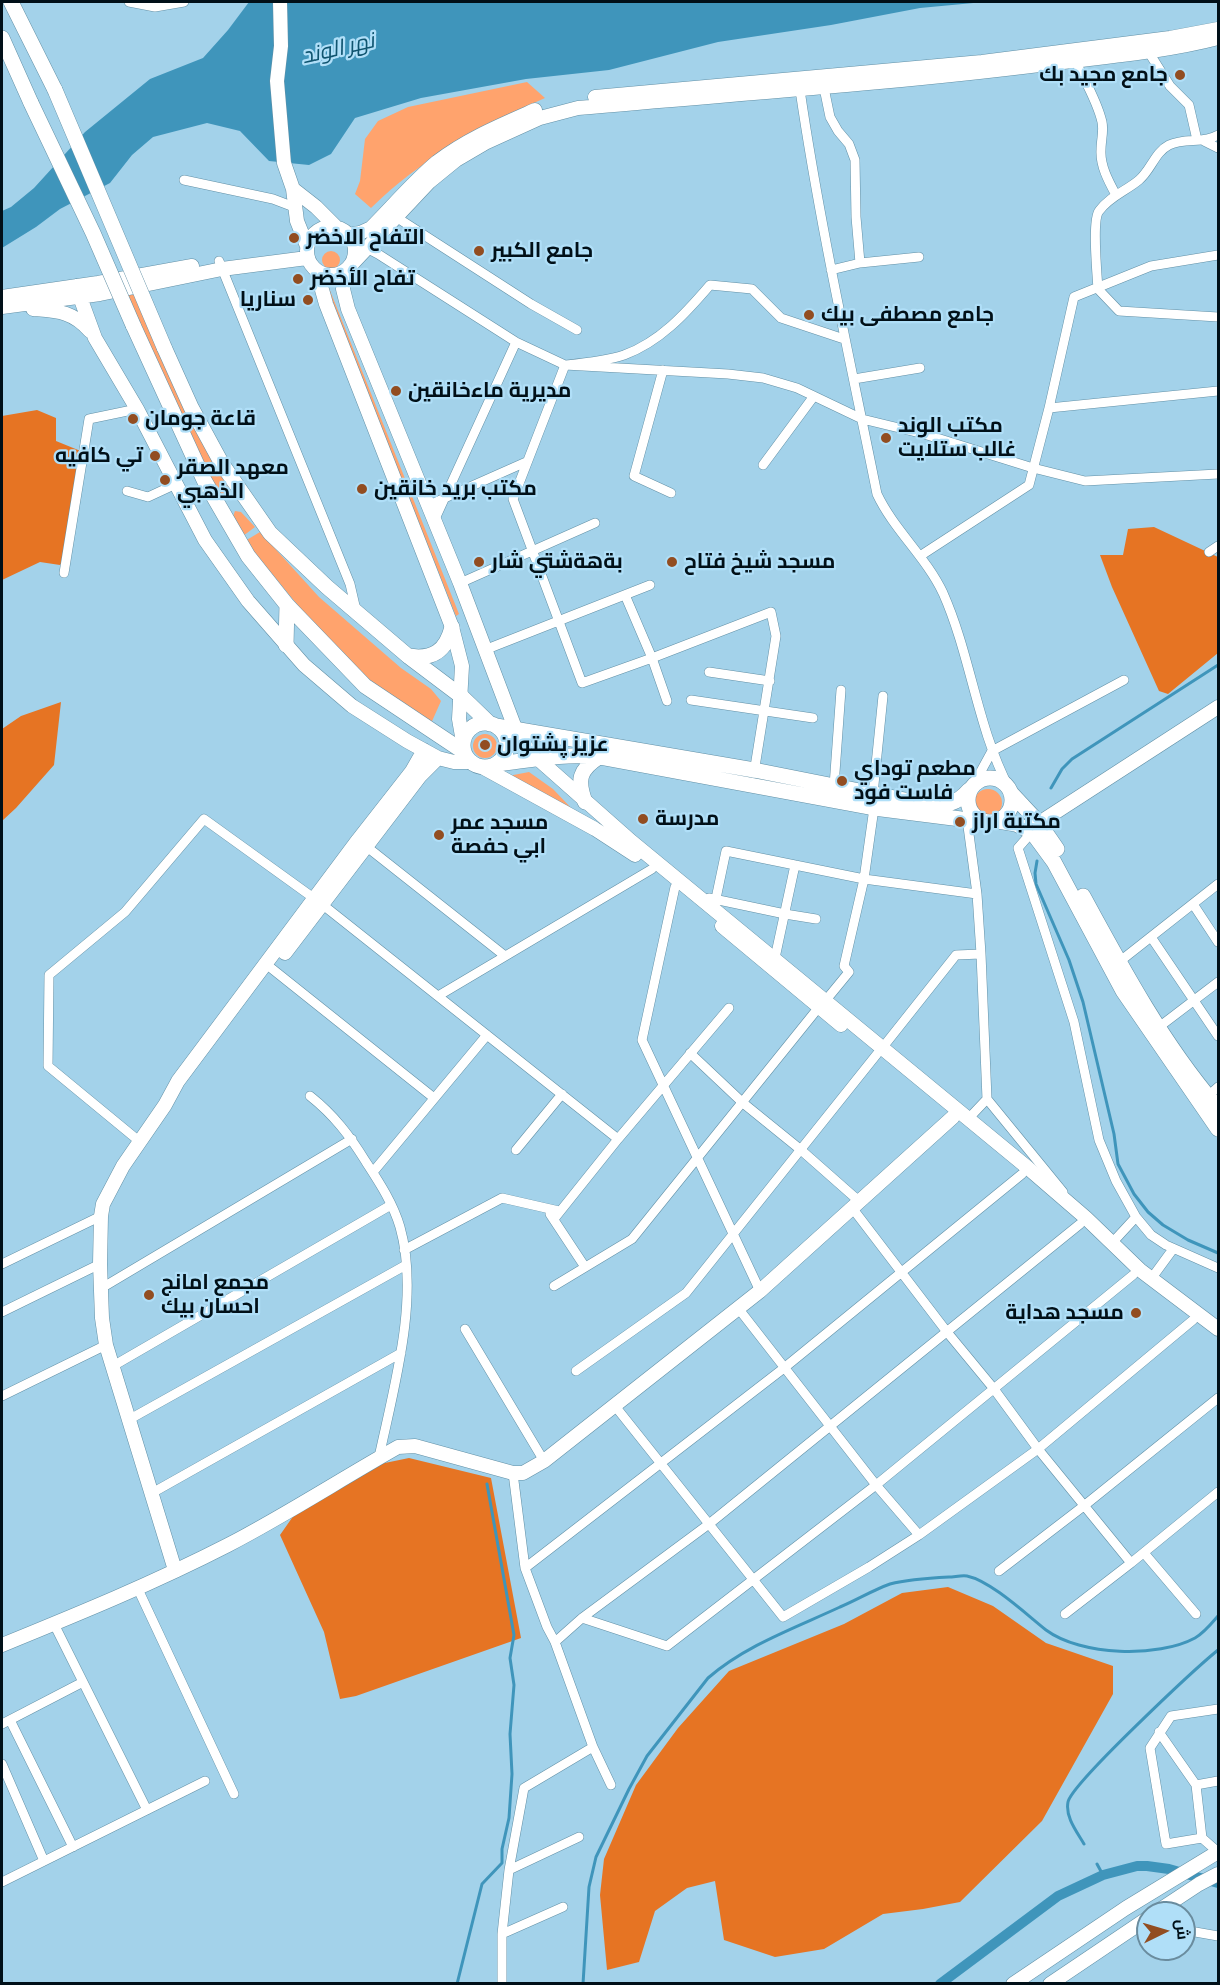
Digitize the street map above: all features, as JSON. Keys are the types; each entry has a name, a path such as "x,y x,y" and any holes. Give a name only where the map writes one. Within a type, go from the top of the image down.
{"main road":[{"path":"11,2 55,90 164,347 191,406 222,464 270,533 327,586 408,656 461,696 506,738 507,745 503,759 476,758"},
{"path":"280,2 277,81 284,163 293,189 297,220 317,272 330,315 452,627 462,666 459,719 476,758"},
{"path":"823,83 1160,39 1218,29"},
{"path":"2,38 204,480 248,556 287,605 365,686 476,758 626,848 823,1004 954,1117 1022,1174 1112,1244 1151,1279 1218,1329"},
{"path":"351,238 371,228 422,175 450,152 481,134 550,104 577,99 982,72 1149,51 1218,38"},
{"path":"317,272 332,276 348,268 429,182 470,151 552,113 578,108 799,85"},
{"path":"293,189 351,238 355,254 348,268 343,290 348,309 487,649 515,728 526,747 585,802 698,895 714,904 823,1004"},
{"path":"307,251 315,232 322,228 337,228"},
{"path":"2,307 78,291 307,251"},
{"path":"2,297 78,291"},
{"path":"78,291 95,338"},
{"path":"2,307 68,314 82,322 95,338 137,409 205,540 248,601 304,665 352,706 438,758 454,762 476,758 537,758 578,754 834,786 873,801 947,805 962,798 986,777 999,779 1035,828 1123,991 1218,1129"},
{"path":"286,645 287,605"},
{"path":"408,656 420,658 432,655 449,639 452,627"},
{"path":"1035,828 1218,707"},
{"path":"476,758 465,735 476,725 493,725 873,801 992,822 1004,818 1011,807 1010,791"},
{"path":"175,1570 106,1346 102,1317 100,1264 101,1216 106,1198 139,1141 165,1105 184,1087 269,967 319,902 412,771 424,750"},
{"path":"585,802 581,790 583,769 599,757"},
{"path":"362,843 438,758"},
{"path":"970,792 970,809 973,819"},
{"path":"998,821 1035,828 1065,861 1119,962 1159,1027 1213,1091 1218,1108"},
{"path":"880,1051 969,1118 1080,1218 1133,1275 1218,1339"},
{"path":"2,1644 175,1570 252,1532 398,1447 409,1445 513,1473 523,1473 544,1461 760,1291 954,1117"},
{"path":"1013,1983 1126,1908 1218,1852"},
{"path":"1173,1901 1215,1875"},
{"path":"1050,1983 1136,1930"}],"street":[{"path":"129,2 155,7 184,2"},
{"path":"1149,51 1170,86 1187,101 1201,141"},
{"path":"1075,60 1101,117 1103,130 1101,157 1108,180 1116,195"},
{"path":"823,83 827,109 832,122 849,144 855,160 860,262"},
{"path":"799,85 812,171 844,339 877,494 885,511 920,556 942,591 956,627 992,750 1010,791"},
{"path":"1218,135 1201,141 1169,145 1156,157 1139,180 1116,195 1099,211 1096,217 1098,289 1119,311 1218,317"},
{"path":"1201,141 1218,148"},
{"path":"184,180 273,199 294,207"},
{"path":"396,217 531,304 577,330"},
{"path":"351,238 516,342 565,365 764,378 798,388 839,410 862,419 1085,481 1218,474"},
{"path":"920,556 1029,485 1074,297 1151,266 1218,255"},
{"path":"831,270 860,262 919,257"},
{"path":"220,265 350,584 356,609"},
{"path":"565,365 615,357 644,345 660,335 688,311 710,285 752,289 781,318 844,339"},
{"path":"435,519 516,342"},
{"path":"565,365 513,499 582,683 771,612 776,636 753,777"},
{"path":"854,379 920,368"},
{"path":"663,370 634,476 670,493"},
{"path":"1049,408 1218,391"},
{"path":"763,465 814,396"},
{"path":"64,573 89,419 137,409"},
{"path":"429,505 526,462"},
{"path":"511,469 517,486"},
{"path":"127,491 148,497 176,484"},
{"path":"460,583 596,523"},
{"path":"1209,552 1218,546"},
{"path":"487,649 650,585"},
{"path":"625,595 652,658 667,701"},
{"path":"709,672 770,681"},
{"path":"970,792 992,750 1124,680"},
{"path":"834,786 841,690"},
{"path":"554,1286 632,1239 849,972 844,966 864,879 883,696"},
{"path":"691,700 813,718"},
{"path":"139,1141 48,1066 49,975 125,912 204,819 319,902 618,1139"},
{"path":"555,1642 582,1618 709,1524 830,1427 947,1332 1080,1218 987,1099 973,819"},
{"path":"1035,828 1018,848 1074,1022 1099,1140 1116,1181 1136,1217 1151,1235 1173,1249 1218,1268"},
{"path":"362,843 505,956"},
{"path":"816,918 714,904 726,851 864,879 977,894"},
{"path":"775,958 795,865"},
{"path":"438,996 652,869"},
{"path":"1119,962 1218,884"},
{"path":"675,887 642,1040 760,1291"},
{"path":"1193,904 1218,942"},
{"path":"1151,938 1218,1035"},
{"path":"576,1371 686,1293 956,955 981,954"},
{"path":"269,967 434,1098"},
{"path":"1159,1027 1218,982"},
{"path":"556,1215 729,1008"},
{"path":"373,1172 487,1035"},
{"path":"690,1053 743,1103 801,1150 856,1205 901,1272 947,1332 1131,1563"},
{"path":"516,1150 562,1094"},
{"path":"310,1096 333,1115 352,1139 373,1172 400,1226 406,1265 401,1353 379,1457"},
{"path":"969,1118 987,1099"},
{"path":"100,1289 352,1139"},
{"path":"525,1568 784,1368 1022,1174"},
{"path":"404,1250 502,1198 547,1208 556,1215 585,1267"},
{"path":"113,1366 391,1205"},
{"path":"2,1264 101,1216"},
{"path":"1112,1244 1136,1217"},
{"path":"1151,1279 1173,1249"},
{"path":"2,1312 100,1264"},
{"path":"130,1419 406,1265"},
{"path":"582,1618 667,1646 876,1485 1133,1275"},
{"path":"738,1308 876,1485 919,1535"},
{"path":"615,1406 783,1617 919,1535 1038,1449 1193,1320"},
{"path":"465,1329 544,1461"},
{"path":"2,1396 106,1346"},
{"path":"152,1493 401,1353"},
{"path":"999,1571 1218,1398"},
{"path":"513,1473 525,1568 555,1642 592,1747 611,1785"},
{"path":"1065,1614 1218,1492"},
{"path":"1144,1553 1196,1614"},
{"path":"137,1587 234,1794"},
{"path":"54,1623 147,1810"},
{"path":"73,1846 6,1722 83,1682"},
{"path":"1202,1838 1166,1844 1150,1748 1171,1716 1218,1709"},
{"path":"1159,1732 1196,1785 1202,1838 1218,1852"},
{"path":"502,1983 501,1934 509,1870 524,1788 592,1747"},
{"path":"2,1764 44,1861"},
{"path":"2,1882 205,1781"},
{"path":"1196,1785 1218,1782"},
{"path":"509,1870 579,1837"},
{"path":"501,1934 563,1908"},
{"path":"1196,1932 1218,1936"}],"shaded area":[{"path":"527,82 545,98 453,145 410,174 371,208 355,194 360,181 365,139 378,121 408,107"},
{"path":"327,251 335,251 340,256 338,267 327,269 322,264 322,256"},
{"path":"129,280 207,451 232,494 220,503 122,283"},
{"path":"329,288 459,614 456,616 327,292"},
{"path":"37,410 56,418 56,441 83,452 70,554 60,565 40,562 2,580 2,416"},
{"path":"235,511 241,512 255,527 243,536 232,519"},
{"path":"1154,527 1218,557 1218,653 1168,694 1159,691 1100,555 1123,555 1128,529"},
{"path":"260,532 319,597 401,668 431,689 441,701 429,728 360,673 323,636 245,541"},
{"path":"61,702 54,765 2,821 2,729 21,716"},
{"path":"485,734 494,737 497,746 494,755 485,758 476,755 473,746 476,737"},
{"path":"529,772 553,789 575,812 503,777"},
{"path":"988,789 998,793 1002,803 998,813 988,817 978,813 974,803 978,793"},
{"path":"409,1458 491,1478 521,1638 356,1696 340,1699 324,1632 280,1535 294,1515 380,1464"},
{"path":"948,1587 993,1606 1046,1643 1113,1666 1113,1694 1042,1821 960,1902 883,1914 824,1949 775,1957 724,1940 715,1881 687,1888 655,1911 639,1962 607,1970 600,1895 604,1859 636,1785 678,1728 729,1671 844,1624 902,1593"}],"water":[{"name":"نهر الوند","path":"249,2 984,2 920,8 831,25 718,42 609,70 526,79 421,98 355,118 331,154 309,165 269,161 240,131 207,123 153,137 132,155 110,183 60,209 2,248 2,211 11,207 34,188 85,132 150,79 203,58"}],"waterway":[{"path":"1051,788 1062,769 1072,759 1218,665"},
{"path":"1037,861 1036,884 1069,960 1083,1002 1114,1134 1118,1164 1134,1194 1148,1212 1163,1225 1188,1240 1218,1253"},
{"path":"457,1984 482,1884 502,1863 502,1849 509,1818 512,1774 510,1734 514,1685 510,1658 514,1635 487,1484"},
{"path":"583,1984 589,1887 596,1857 647,1756 708,1678 738,1656 771,1638 884,1586 927,1578 965,1576 977,1579 998,1591 1046,1630 1061,1639 1099,1649 1120,1651 1161,1649 1195,1638 1218,1616"},
{"path":"1084,1844 1068,1813 1068,1802 1075,1791 1111,1750 1218,1650"},
{"path":"1097,1864 1103,1875"},
{"path":"940,1984 1058,1896 1103,1875 1137,1866 1147,1866 1169,1869 1218,1883"}],"place":[{"name":"جامع مجيد بك","path":"1180,75"},
{"name":"التفاح الاخضر","path":"294,238"},
{"name":"جامع الكبير","path":"479,251"},
{"name":"تفاح الأخضر","path":"298,279"},
{"name":"سناريا","path":"308,300"},
{"name":"جامع مصطفى بيك","path":"809,315"},
{"name":"مديرية ماءخانقين","path":"396,391"},
{"name":"قاعة جومان","path":"133,419"},
{"name":"مكتب الوند غالب ستلايت","path":"886,438"},
{"name":"تي كافيه","path":"155,456"},
{"name":"معهد الصقر الذهبي","path":"165,480"},
{"name":"مكتب بريد خانقين","path":"362,489"},
{"name":"بةهةشتي شار","path":"479,562"},
{"name":"مسجد شيخ فتاح","path":"672,562"},
{"name":"عزيز پشتوان","path":"485,745"},
{"name":"مطعم توداي فاست فود","path":"842,781"},
{"name":"مدرسة","path":"643,819"},
{"name":"مكتبة اراز","path":"960,822"},
{"name":"مسجد عمر ابي حفصة","path":"439,835"},
{"name":"مجمع امانج احسان بيك","path":"149,1295"},
{"name":"مسجد هداية","path":"1136,1313"}]}
